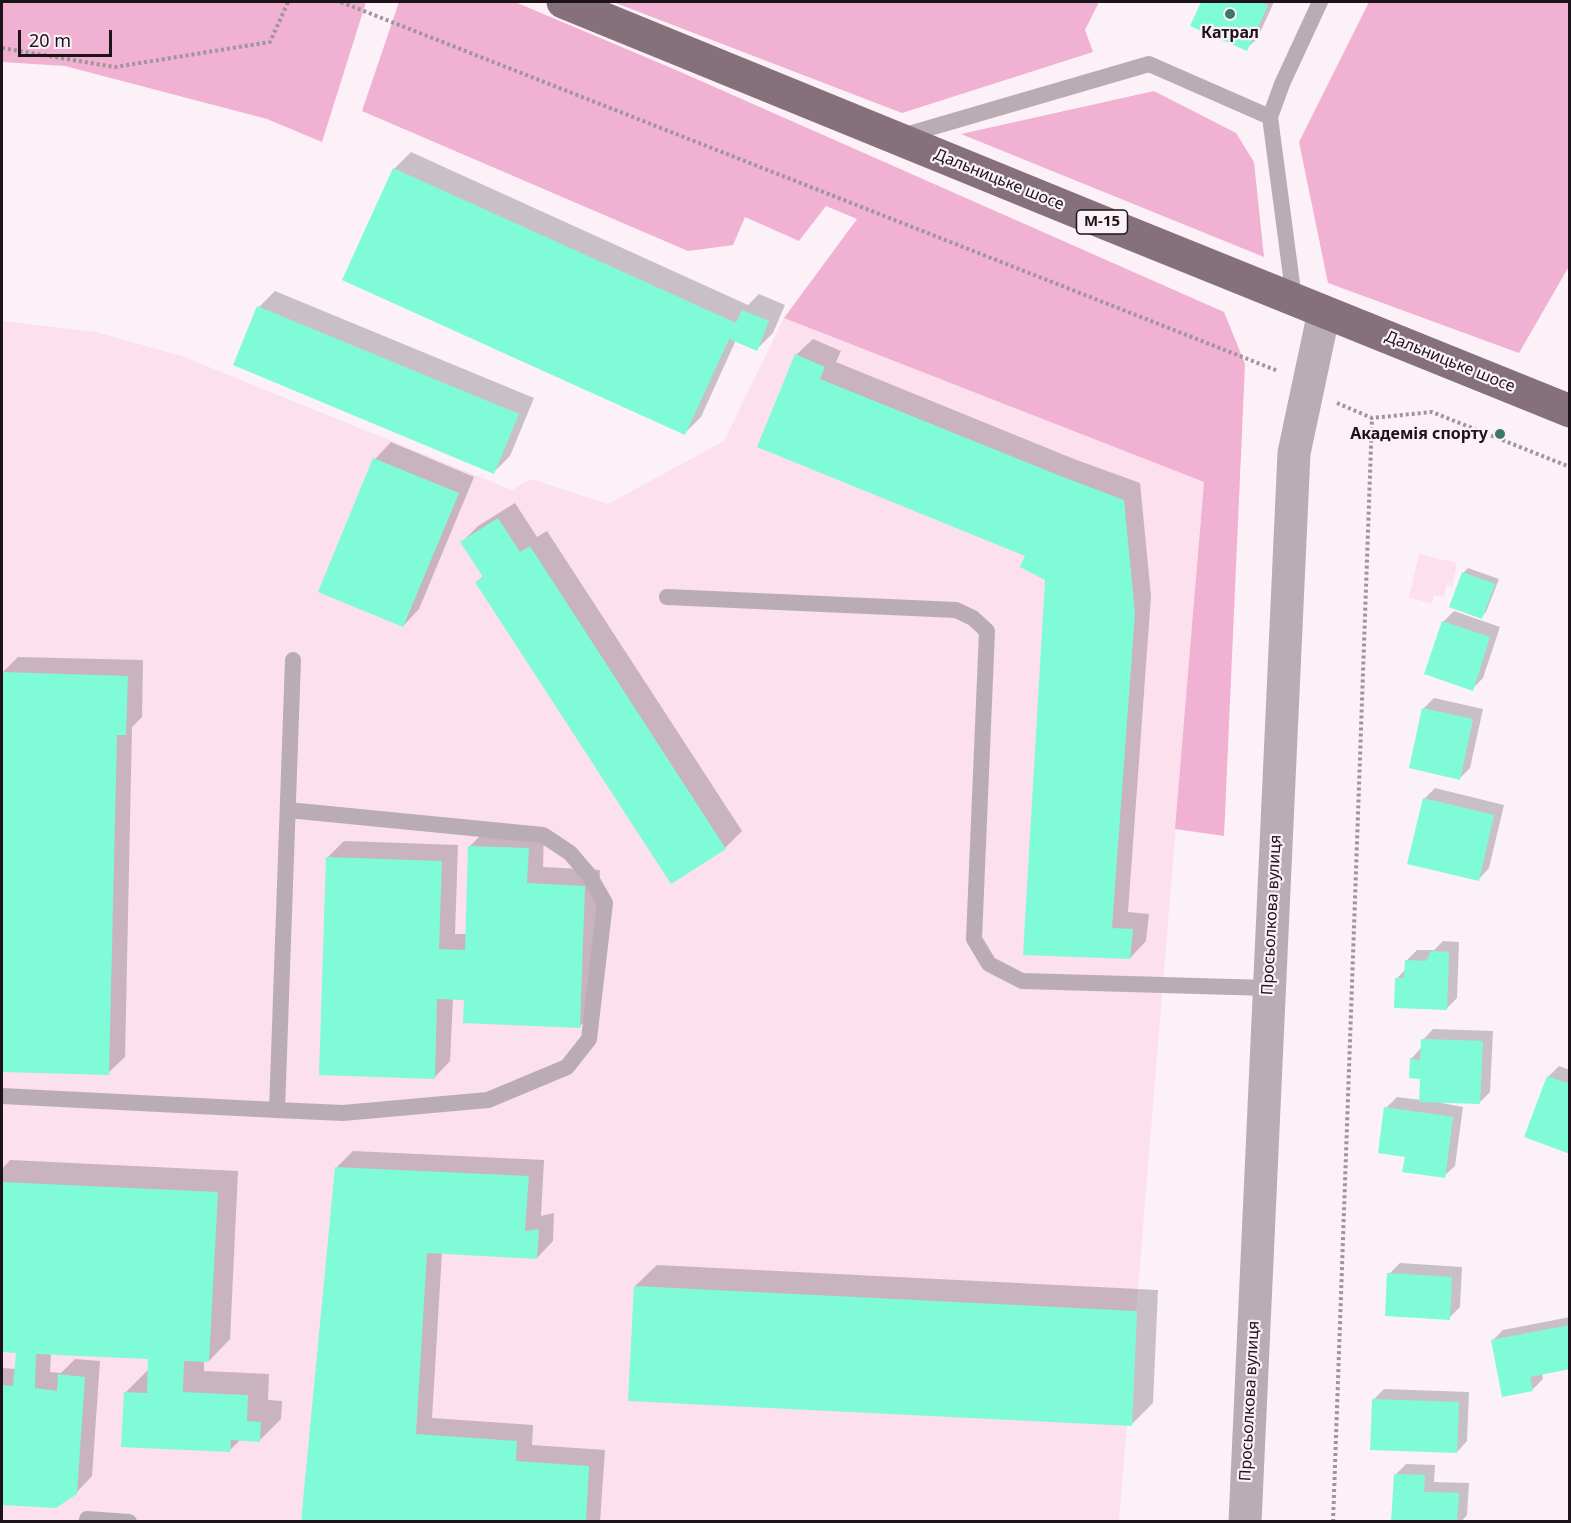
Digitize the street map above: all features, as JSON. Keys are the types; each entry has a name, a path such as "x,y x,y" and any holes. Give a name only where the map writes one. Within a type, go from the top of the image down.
{"main road":[{"name":"Дальницьке шосе","path":"563,2 1569,411"}],"street":[{"name":"Просьолкова вулиця","path":"1245,1521 1294,453 1324,312"}],"lane":[{"path":"1294,299 1270,117 1282,84 1320,2"},
{"path":"896,138 1149,64 1270,117"},
{"path":"667,597 957,610 972,618 987,631 974,939 989,964 1022,981 1269,988"},
{"path":"277,1110 293,660"},
{"path":"2,1096 343,1113 488,1100 567,1066 589,1039 605,903 589,875 570,853 543,835 288,810"},
{"path":"87,1519 129,1521"}],"path":[{"path":"2,48 116,67 270,42 288,2"},
{"path":"341,2 1309,384"},
{"path":"1338,403 1372,418 1432,412 1569,467"},
{"path":"1333,1521 1372,418"}],"shaded area":[{"path":"2,2 366,2 322,142 267,119 65,66 2,62"},
{"path":"399,2 515,2 676,70 1224,312 1245,364 1224,836 1175,829 1204,482 784,318 857,219 826,206 799,241 745,217 733,245 688,251 362,111"},
{"path":"613,2 1099,2 1085,30 1093,52 902,113"},
{"path":"1369,2 1569,2 1569,269 1519,353 1328,283 1299,142"},
{"path":"1154,91 1236,133 1254,162 1264,257 961,134"},
{"path":"784,318 1204,482 1119,1521 2,1522 2,321 96,332 182,356 512,490 531,479 608,504 724,441"},
{"path":"1419,554 1457,563 1452,586 1446,585 1444,597 1434,595 1432,603 1409,598"}],"building":[{"path":"1201,2 1259,2 1268,5 1247,51 1190,26"},
{"path":"393,168 736,323 742,310 769,321 757,351 729,339 685,435 342,280"},
{"path":"257,306 519,414 494,474 233,365"},
{"path":"795,354 825,367 820,379 1124,500 1135,613 1112,928 1133,929 1130,959 1023,955 1045,580 1020,567 1025,556 757,447"},
{"path":"373,458 459,493 403,627 318,592"},
{"path":"498,518 520,552 530,546 726,849 671,884 475,582 483,577 460,542"},
{"path":"1462,572 1495,584 1482,619 1449,607"},
{"path":"1442,621 1490,637 1473,691 1424,674"},
{"path":"2,672 128,676 126,735 117,735 109,1075 2,1072"},
{"path":"1422,708 1473,719 1460,780 1409,768"},
{"path":"1423,798 1494,815 1479,881 1407,864"},
{"path":"468,846 529,848 527,883 585,886 580,1028 463,1023 464,1000 437,999 435,1079 319,1075 326,857 442,861 439,949 465,950"},
{"path":"1431,951 1449,952 1447,1010 1394,1008 1395,978 1404,978 1405,960 1426,961"},
{"path":"1421,1039 1483,1041 1480,1104 1419,1102 1420,1079 1409,1078 1410,1058 1420,1061"},
{"path":"1547,1076 1570,1084 1570,1154 1524,1137"},
{"path":"1384,1107 1453,1117 1445,1178 1402,1172 1405,1157 1378,1153"},
{"path":"335,1167 529,1176 525,1231 539,1229 537,1259 427,1253 416,1434 517,1441 516,1461 589,1466 586,1522 301,1522"},
{"path":"2,1182 218,1192 209,1362 184,1361 183,1392 248,1395 247,1421 261,1422 260,1442 231,1440 230,1452 121,1447 124,1392 147,1393 148,1359 36,1354 35,1388 57,1391 58,1374 85,1377 77,1494 56,1508 2,1505 2,1385 13,1386 16,1353 2,1352"},
{"path":"1387,1273 1452,1277 1450,1320 1385,1316"},
{"path":"634,1286 1137,1311 1132,1426 628,1401"},
{"path":"1570,1325 1570,1369 1530,1377 1533,1391 1502,1397 1491,1340"},
{"path":"1372,1399 1459,1402 1457,1453 1370,1450"},
{"path":"1394,1474 1425,1475 1424,1492 1459,1493 1457,1522 1391,1522"}],"place":[{"name":"Катрал","path":"1230,14"},
{"name":"Академія спорту","path":"1500,434"}]}
